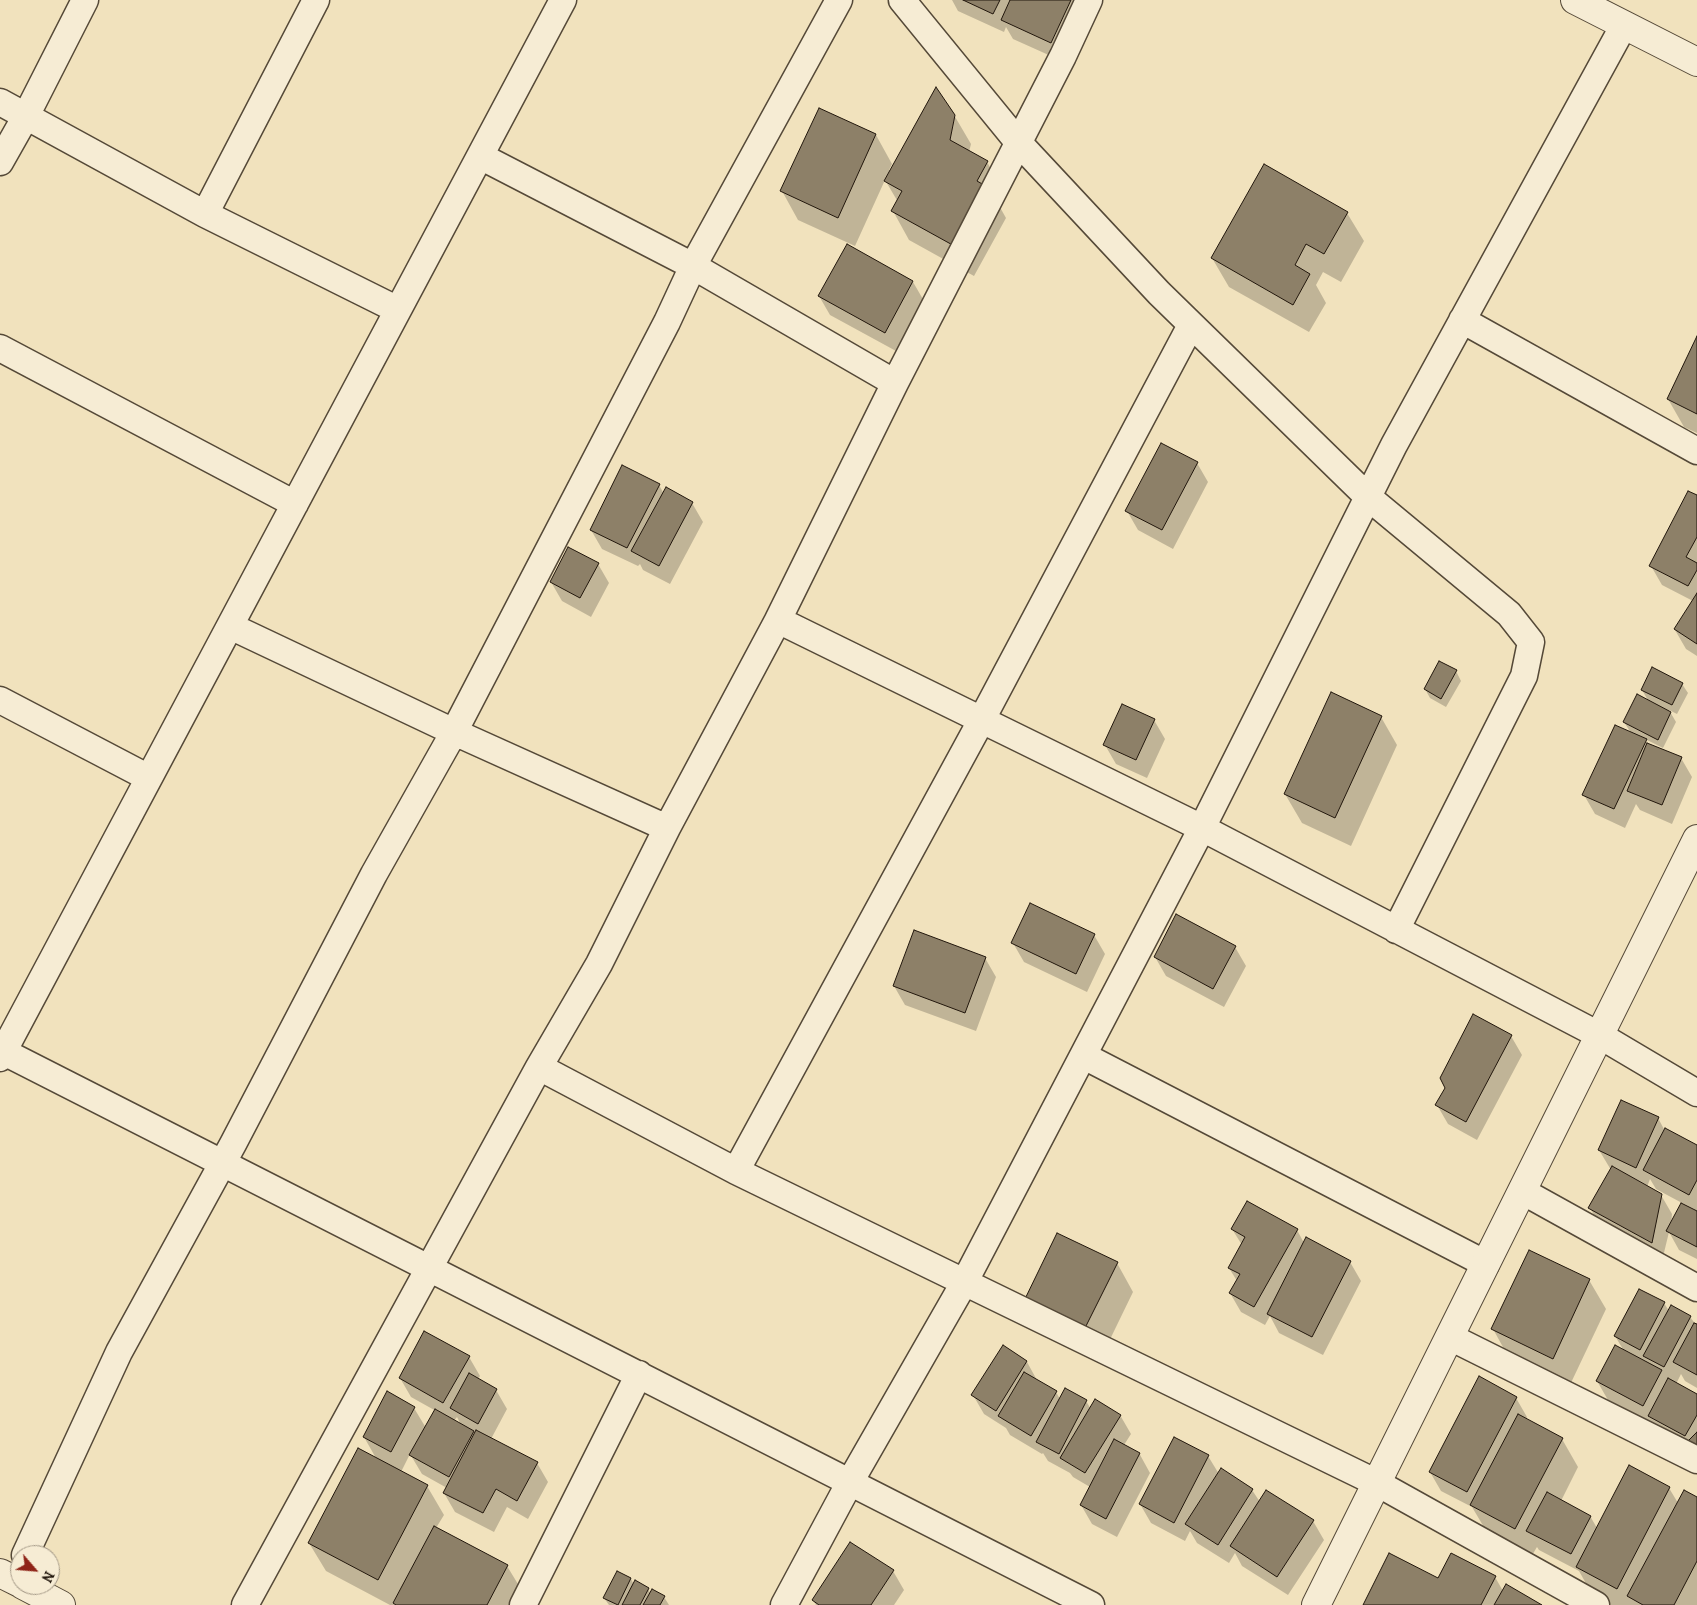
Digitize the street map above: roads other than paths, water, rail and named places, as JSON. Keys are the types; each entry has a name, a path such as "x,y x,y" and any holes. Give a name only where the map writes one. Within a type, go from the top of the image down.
{"street":[{"path":"0,162 26,116 85,0"},
{"path":"205,214 316,0"},
{"path":"563,0 1,1053 223,1163 850,1482 1052,1596 1091,1605"},
{"path":"29,1545 119,1352 223,1163 374,874 454,732 667,322 693,266 840,0"},
{"path":"902,0 1018,142 1159,293 1368,497 1509,614 1531,642 1524,676 1396,930"},
{"path":"245,1605 538,1067 599,964 667,828 778,620 895,383 1063,56 1089,0"},
{"path":"1576,0 1697,62"},
{"path":"784,1605 850,1482 964,1283 1202,828 1394,445 1624,25"},
{"path":"0,102 205,214 398,310"},
{"path":"480,156 693,266 895,383"},
{"path":"1462,320 1697,451"},
{"path":"736,1171 981,721 1191,325"},
{"path":"0,348 295,504"},
{"path":"778,620 1202,828 1599,1035 1697,1093"},
{"path":"230,626 454,732 667,828"},
{"path":"0,700 149,778"},
{"path":"1316,1605 1697,839"},
{"path":"1084,1056 1486,1264"},
{"path":"538,1067 736,1171 1377,1483 1596,1605"},
{"path":"1522,1191 1697,1288"},
{"path":"1450,1336 1697,1460"},
{"path":"523,1605 639,1374"},
{"path":"45,1595 61,1605"}]}
